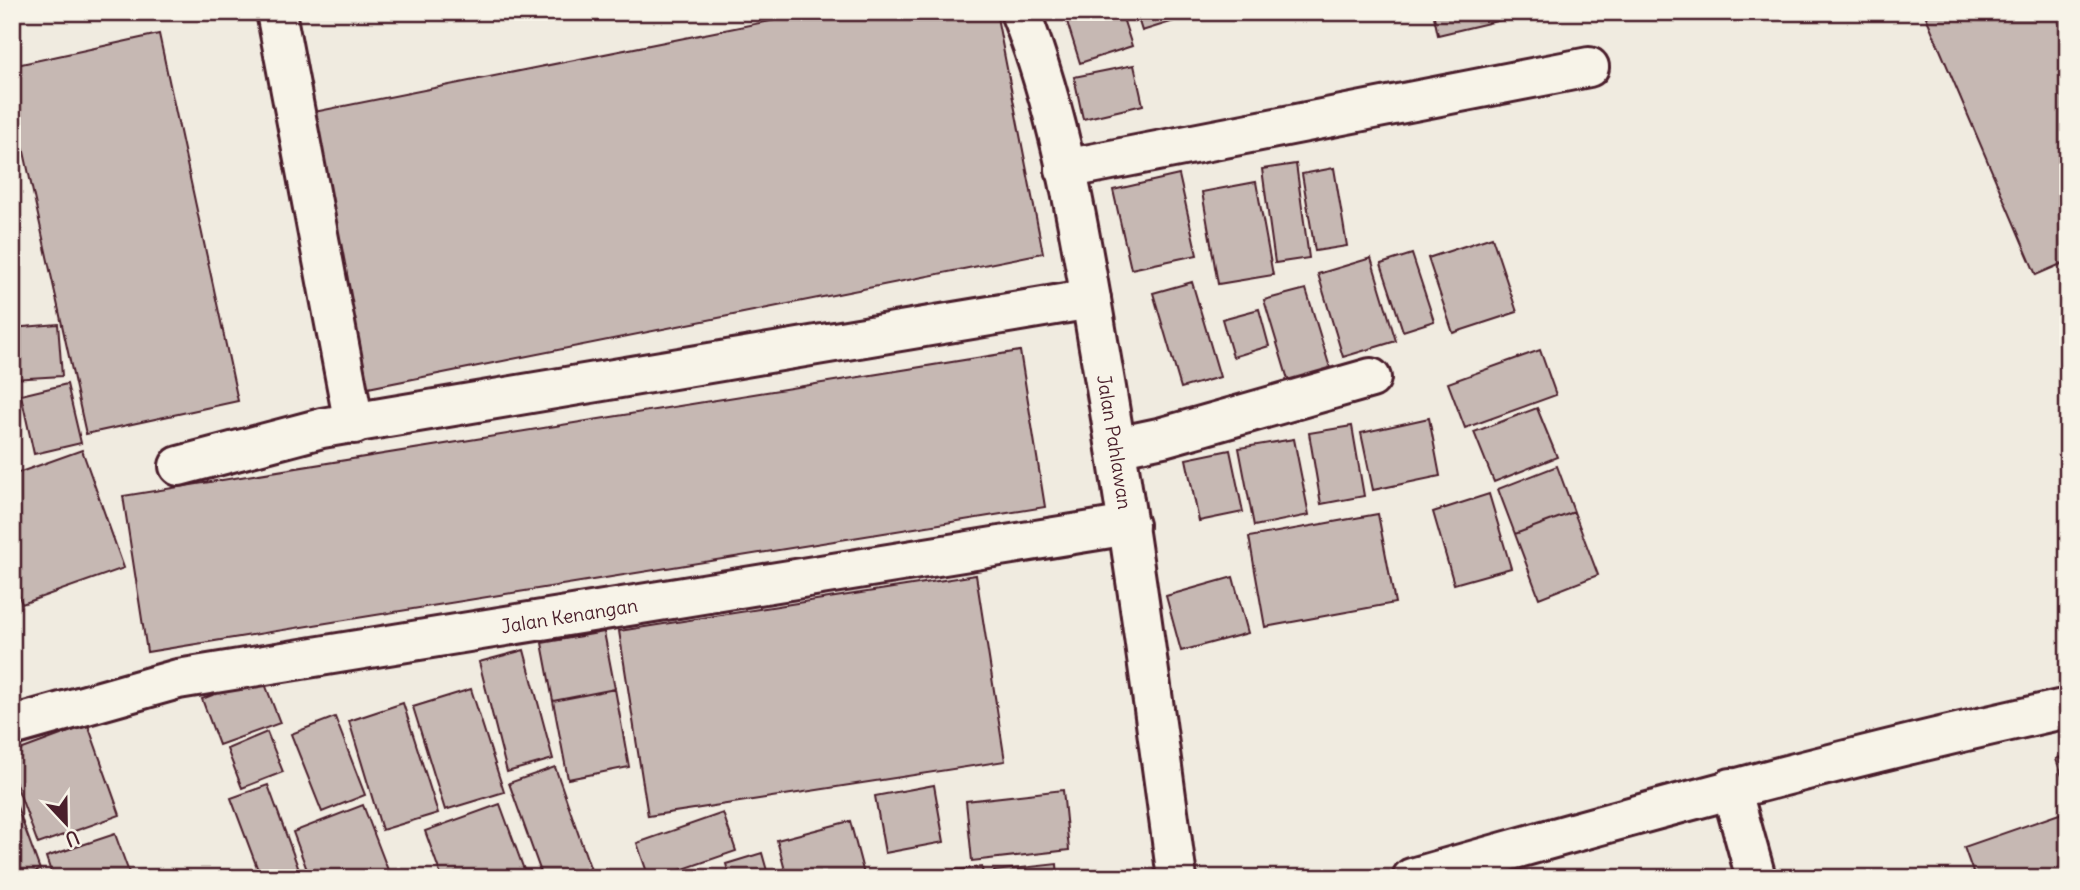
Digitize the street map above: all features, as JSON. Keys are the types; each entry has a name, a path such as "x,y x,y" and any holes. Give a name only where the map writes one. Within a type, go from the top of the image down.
{"street":[{"path":"276,12 354,424"},
{"name":"Jalan Pahlawan","path":"1020,12 1030,37 1065,169 1091,299 1129,525 1177,878"},
{"path":"1065,169 1589,66"},
{"path":"179,466 322,428 1091,299"},
{"path":"1116,447 1163,437 1371,378"},
{"name":"Jalan Kenangan","path":"12,726 178,679 1129,525"},
{"path":"1412,878 1731,788 1925,739 2068,708"},
{"path":"1731,788 1756,878"}],"building":[{"path":"815,12 996,12 1043,253 368,388 314,112"},
{"path":"1064,12 1121,12 1132,46 1080,63"},
{"path":"1136,12 1203,12 1142,31"},
{"path":"1433,12 1535,12 1438,35"},
{"path":"1924,12 2068,12 2068,261 2036,275"},
{"path":"159,34 238,401 86,434 12,97 12,66"},
{"path":"1134,65 1143,105 1083,119 1074,77"},
{"path":"1296,164 1309,258 1275,263 1262,169"},
{"path":"1334,168 1347,246 1315,251 1302,174"},
{"path":"1179,175 1197,255 1131,269 1113,190"},
{"path":"1256,182 1273,275 1218,284 1202,192"},
{"path":"1492,237 1517,312 1453,333 1428,258"},
{"path":"1412,254 1434,321 1403,331 1381,264"},
{"path":"1371,258 1396,341 1343,357 1318,274"},
{"path":"1192,282 1220,377 1181,388 1153,293"},
{"path":"1306,289 1331,371 1289,383 1264,300"},
{"path":"1259,309 1269,346 1233,357 1222,319"},
{"path":"58,324 62,376 12,379 12,328"},
{"path":"1540,350 1556,395 1465,428 1448,383"},
{"path":"1020,351 1045,507 147,652 123,496"},
{"path":"67,384 81,443 34,454 21,395"},
{"path":"1537,408 1557,457 1494,482 1474,432"},
{"path":"1429,418 1440,476 1373,490 1361,433"},
{"path":"1352,426 1364,496 1321,504 1309,433"},
{"path":"1294,439 1309,515 1254,526 1239,448"},
{"path":"82,450 124,568 22,604 12,577 12,475"},
{"path":"1230,450 1243,512 1199,521 1186,459"},
{"path":"1557,466 1574,512 1515,534 1498,489"},
{"path":"1489,494 1511,568 1454,584 1433,512"},
{"path":"1574,512 1598,575 1539,598 1515,534"},
{"path":"1378,514 1395,603 1265,627 1249,537"},
{"path":"976,575 1005,761 648,816 619,631"},
{"path":"1233,577 1248,633 1181,651 1166,596"},
{"path":"604,632 615,689 553,701 542,643"},
{"path":"524,650 553,759 507,772 479,662"},
{"path":"262,676 280,723 219,745 202,699"},
{"path":"471,689 504,792 445,810 413,707"},
{"path":"615,689 629,767 568,779 553,701"},
{"path":"403,703 438,813 382,830 349,721"},
{"path":"335,717 365,795 322,812 291,734"},
{"path":"88,725 120,815 38,844 12,773 12,753"},
{"path":"267,732 283,772 242,788 227,749"},
{"path":"2068,754 2068,793 2056,759"},
{"path":"555,767 593,876 588,878 543,878 509,783"},
{"path":"268,785 299,870 277,878 261,878 231,798"},
{"path":"934,785 944,842 885,853 875,796"},
{"path":"1063,790 1069,850 972,861 966,801"},
{"path":"12,793 40,870 19,878 12,878"},
{"path":"500,804 527,878 442,878 425,831"},
{"path":"363,805 391,878 310,878 293,832"},
{"path":"2068,811 2068,878 1975,878 1964,847"},
{"path":"723,813 736,851 657,878 649,878 637,843"},
{"path":"850,821 865,878 787,878 777,840"},
{"path":"115,834 131,878 53,878 46,857"},
{"path":"762,853 769,878 730,878 726,864"},
{"path":"1057,864 1058,878 995,878 994,871"},
{"path":"982,867 983,878 927,878 927,873"}]}
